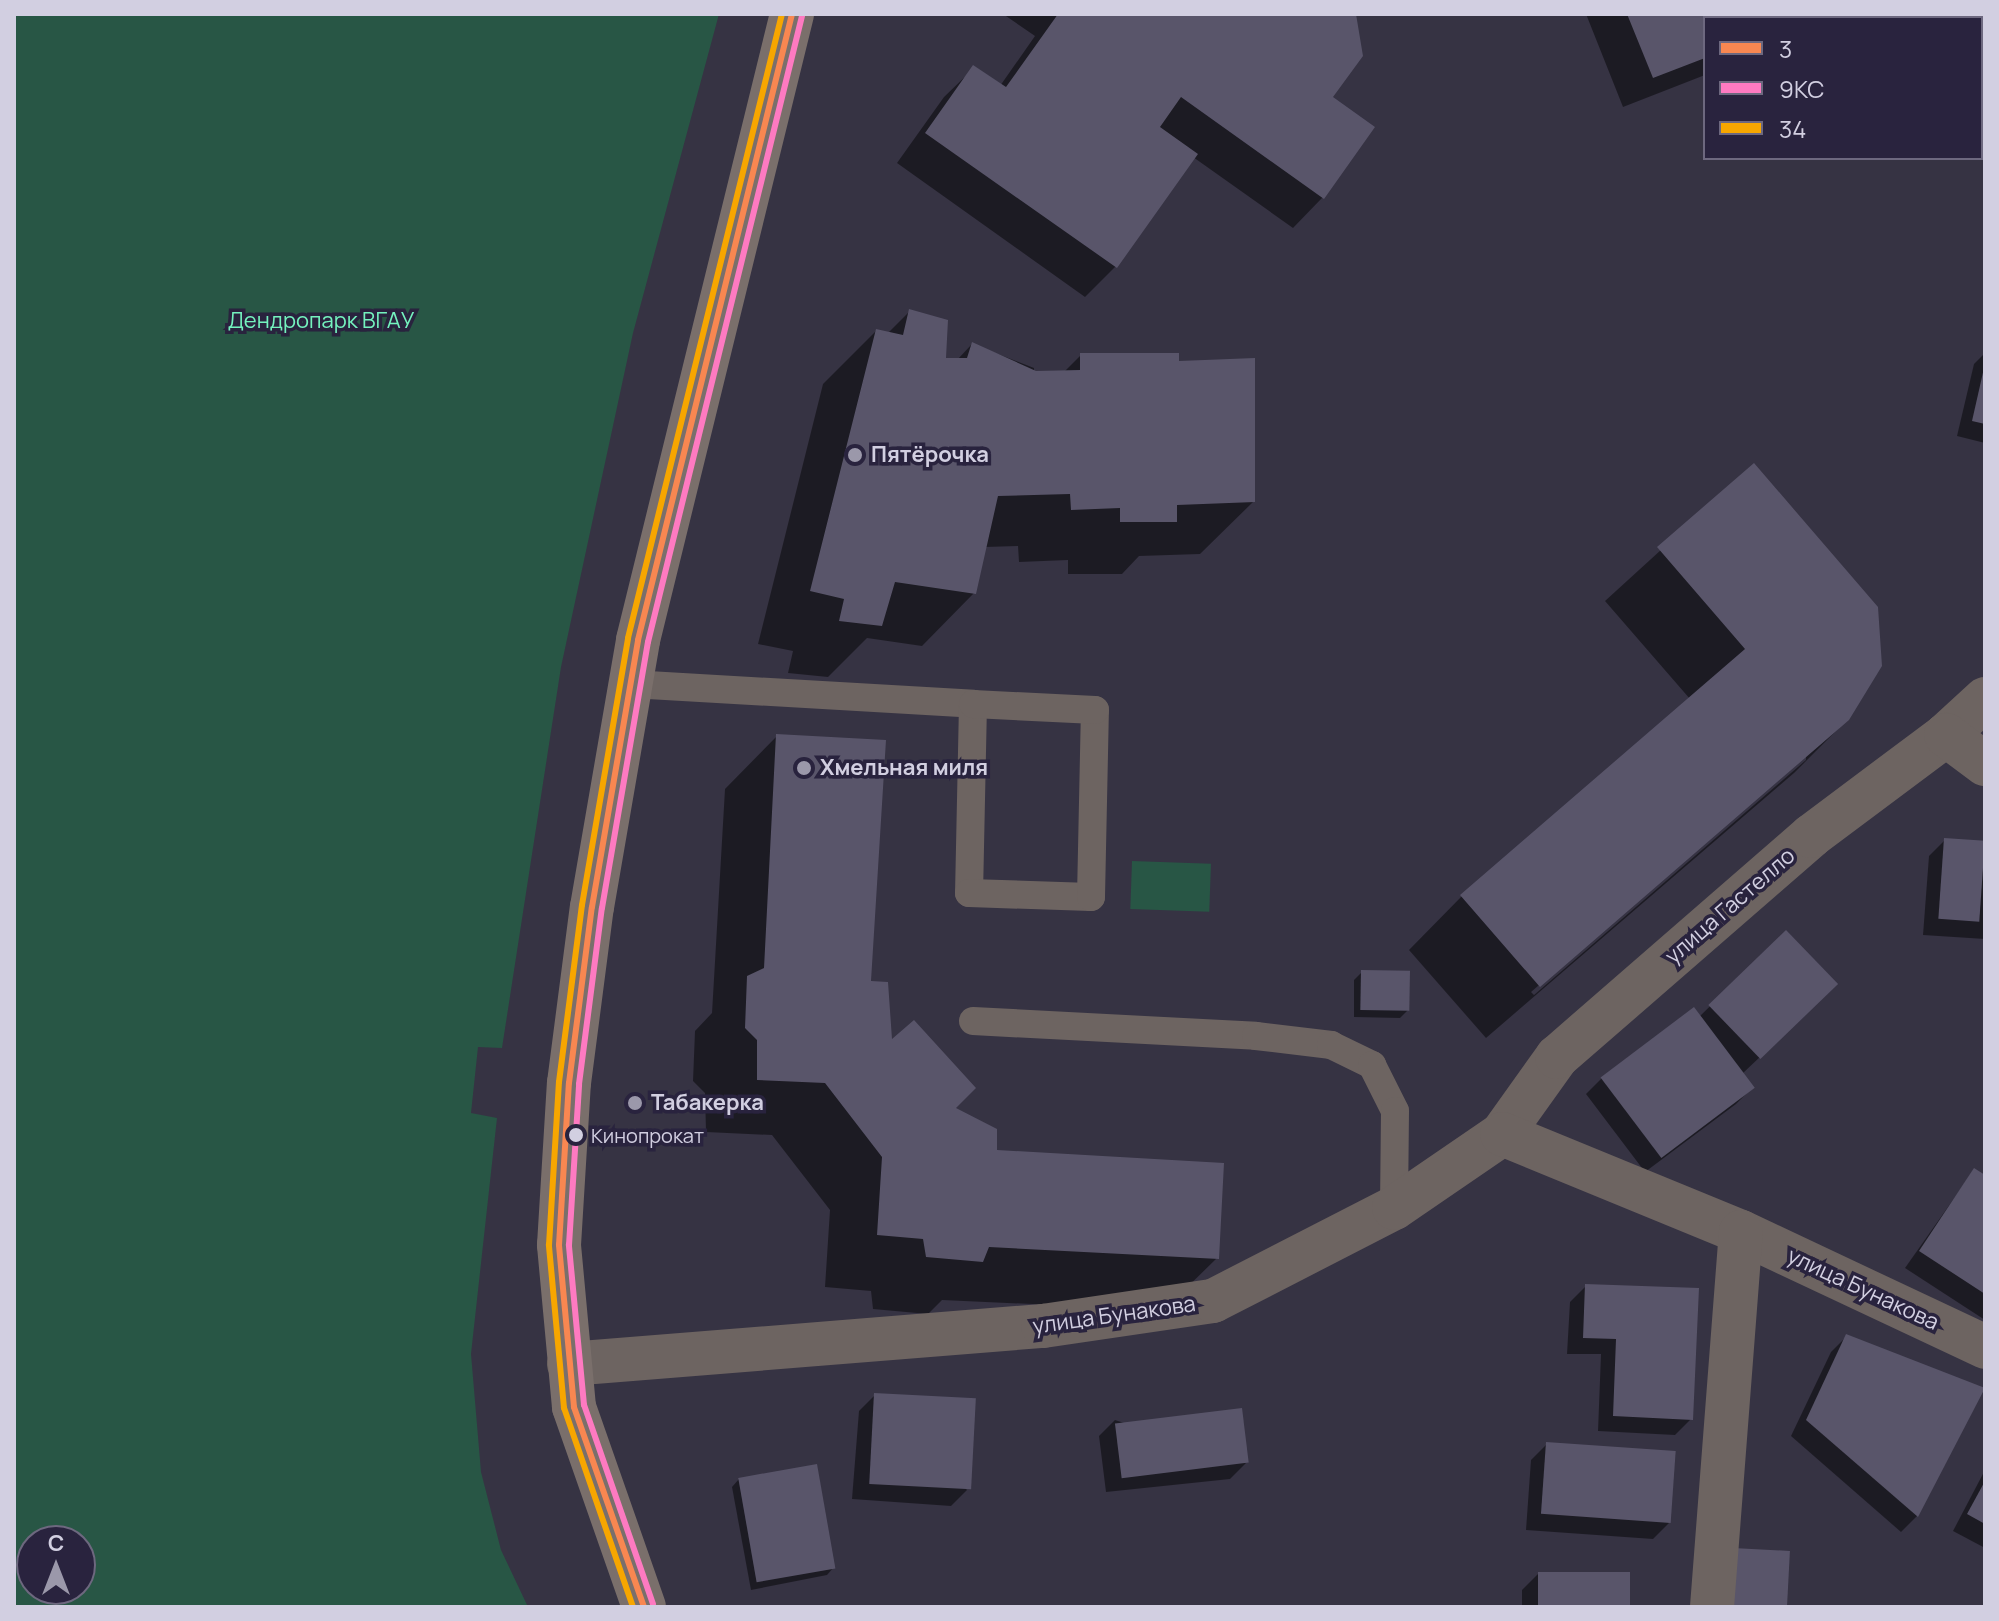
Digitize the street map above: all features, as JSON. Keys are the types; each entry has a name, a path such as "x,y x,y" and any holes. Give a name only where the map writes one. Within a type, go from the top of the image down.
{"main road":[{"path":"644,1607 574,1407 559,1245 569,1083 592,907 631,684 792,14"}],"street":[{"name":"улица Гастелло","path":"1502,1134 1557,1057 1811,836 1946,735 1985,699"},
{"path":"1946,735 1985,764"},
{"name":"улица Бунакова","path":"569,1364 1043,1326 1213,1301 1394,1208 1502,1134 1741,1232 1985,1347"},
{"path":"1712,1607 1741,1232"}],"lane":[{"path":"631,684 1095,710 1091,897 969,893 973,704"},
{"path":"973,1021 1256,1036 1331,1045 1372,1065 1395,1111 1394,1208"}],"green space":[{"name":"Дендропарк ВГАУ","path":"14,14 719,14 633,333 561,667 502,1048 478,1047 471,1113 497,1118 471,1354 481,1472 501,1550 528,1607 14,1607"},
{"path":"1132,861 1211,864 1209,912 1130,909"}],"building":[{"path":"1058,14 1356,14 1363,56 1333,97 1375,127 1324,199 1181,97 1160,127 1198,154 1117,268 925,133 973,65 1006,87"},
{"path":"1627,14 1985,14 1703,16 1703,59 1653,78"},
{"path":"909,309 948,320 946,358 967,358 972,342 1036,371 1080,370 1080,353 1179,353 1179,361 1255,358 1255,502 1177,505 1177,522 1120,522 1120,508 1071,510 1070,494 998,496 976,594 895,582 882,626 839,621 844,599 810,591 876,329 903,335"},
{"path":"1985,369 1985,424 1972,421"},
{"path":"1754,463 1878,607 1882,666 1849,720 1540,987 1460,895 1745,649 1657,547"},
{"path":"776,734 886,740 871,981 888,982 892,1039 914,1020 976,1088 956,1108 997,1129 997,1150 1224,1163 1219,1259 989,1247 983,1262 926,1257 923,1239 877,1235 882,1157 825,1083 757,1080 757,1040 745,1028 747,976 764,968"},
{"path":"1944,838 1985,841 1979,922 1938,919"},
{"path":"1786,930 1838,984 1760,1059 1708,1005"},
{"path":"1361,970 1410,971 1409,1011 1360,1010"},
{"path":"1694,1007 1755,1088 1661,1158 1601,1077"},
{"path":"1974,1168 1985,1175 1985,1294 1919,1251"},
{"path":"1585,1284 1699,1288 1693,1420 1613,1416 1616,1339 1583,1338"},
{"path":"1846,1334 1985,1388 1918,1517 1806,1420"},
{"path":"874,1393 976,1398 971,1489 869,1484"},
{"path":"1242,1408 1249,1463 1122,1478 1115,1424"},
{"path":"1546,1442 1676,1451 1671,1523 1541,1514"},
{"path":"817,1464 835,1568 757,1582 738,1478"},
{"path":"1985,1481 1985,1524 1967,1514"},
{"path":"1733,1548 1790,1551 1787,1607 1730,1607"},
{"path":"1538,1572 1630,1572 1630,1607 1538,1607"}],"transit line":[{"name":"34","path":"633,1607 564,1408 549,1245 559,1082 582,905 628,638 782,14"},
{"name":"3","path":"644,1607 574,1407 559,1245 569,1083 592,907 638,640 792,14"},
{"name":"9КС","path":"653,1604 584,1405 569,1245 579,1084 602,908 648,642 802,16"}],"place":[{"name":"Пятёрочка","path":"855,455"},
{"name":"Хмельная миля","path":"804,768"},
{"name":"Табакерка","path":"635,1103"},
{"name":"Кинопрокат","path":"576,1135"}]}
